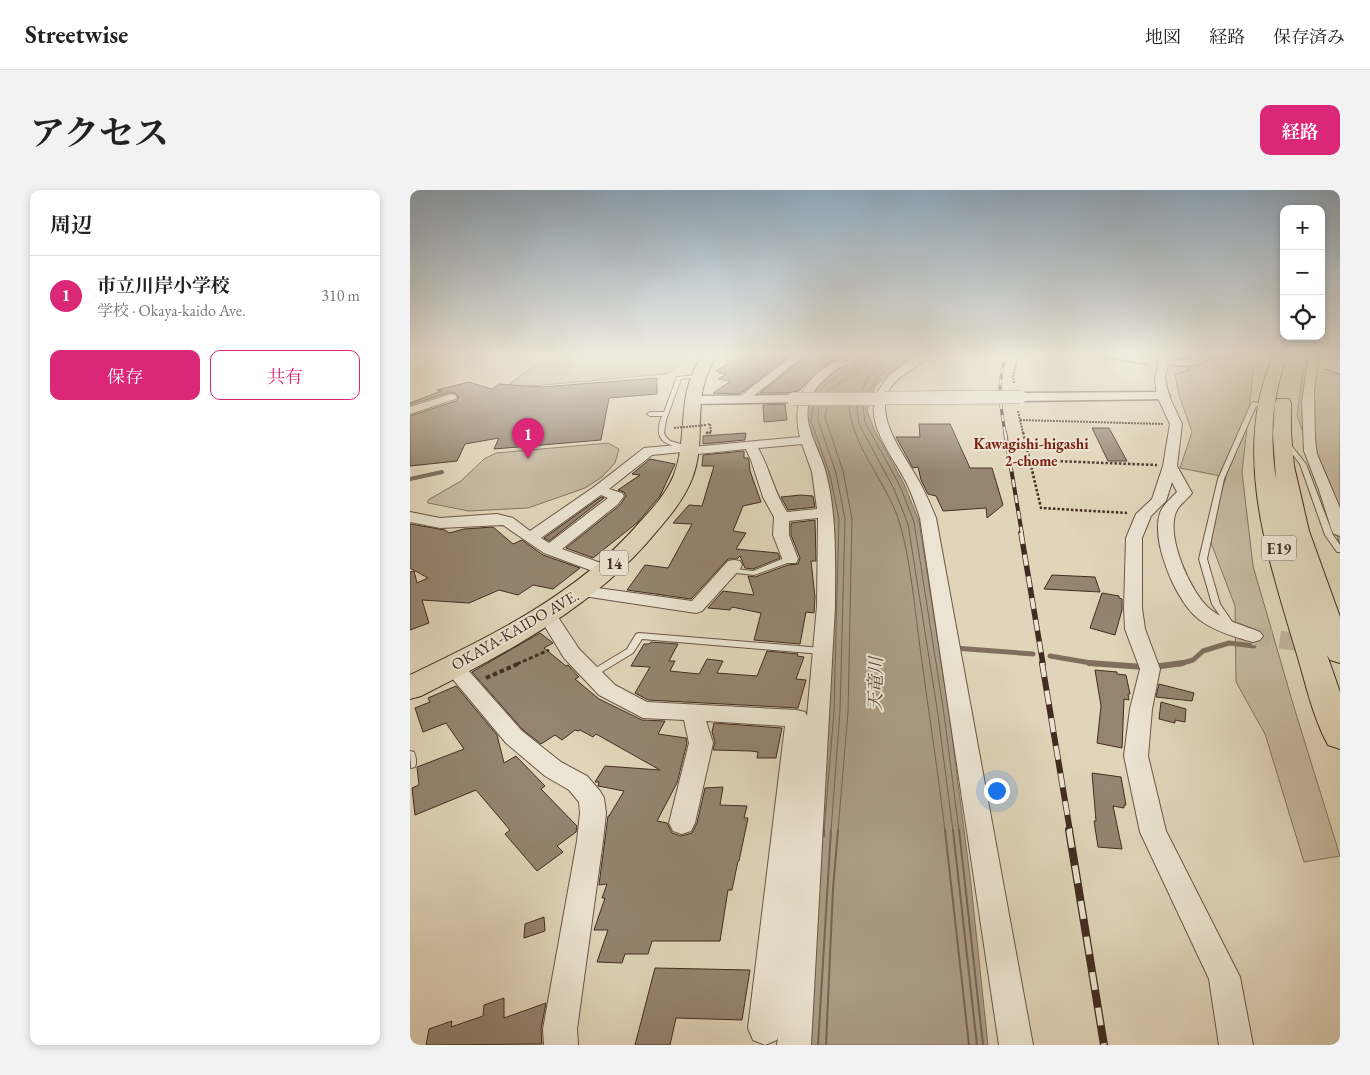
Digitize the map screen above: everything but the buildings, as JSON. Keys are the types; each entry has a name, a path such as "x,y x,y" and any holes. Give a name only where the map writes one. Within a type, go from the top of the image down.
{"main road":[{"name":"OKAYA-KAIDO AVE.","path":"410,688 461,676 547,614 583,591 645,534 666,507 685,471 684,443 694,394"},
{"name":"E19","path":"1268,394 1263,429 1265,462 1277,538 1295,605 1340,736"},
{"name":"E19","path":"1284,394 1282,411 1283,439 1290,495 1301,542 1340,653"}],"street":[{"path":"743,399 750,394"},
{"path":"794,1045 822,651 827,546 825,513 819,472 801,419 801,407 807,394"},
{"path":"882,394 879,416 896,456 913,482 928,518 1016,1045"},
{"path":"1308,394 1310,452 1322,478 1340,531"},
{"path":"694,400 880,398 1019,403 1164,396 1176,424 1170,466 1159,501 1144,514 1134,538 1133,608 1135,629 1150,669 1141,709 1136,756 1154,832 1224,976 1236,1045"},
{"path":"410,411 451,397"},
{"path":"530,538 599,490 649,451 684,443 750,444 807,440"},
{"path":"750,444 758,460 770,497 782,517 781,535 790,559"},
{"path":"1170,466 1185,493 1168,512 1166,522 1165,532 1174,564 1196,607 1215,621 1253,636"},
{"path":"550,550 614,501 617,496 599,490"},
{"path":"782,517 825,513"},
{"path":"410,517 440,523 497,519 508,522 550,550 606,571"},
{"path":"583,591 696,607 731,568"},
{"path":"547,614 566,642 571,653 606,690 643,710 797,718 765,1028"},
{"path":"461,676 514,737 553,769 578,783 591,798 593,813 590,842 560,1029 561,1045"},
{"path":"682,823 701,743 693,714"}],"lane":[{"path":"673,394 664,414 662,435 665,441 671,445 684,443"},
{"path":"1231,626 1216,604 1203,559 1221,479 1254,404 1266,406"},
{"path":"650,414 664,414"},
{"path":"1283,439 1303,464 1329,535 1340,550"},
{"path":"731,568 754,573 790,559"},
{"path":"592,674 630,651 639,636 822,651"}],"path":[{"path":"1019,403 1020,420 1028,460 1041,508 1144,514"},
{"path":"1020,420 1176,424"},
{"path":"684,443 707,426"},
{"path":"1028,460 1170,466"},
{"path":"461,676 566,642"}],"shaded area":[{"path":"1251,394 1242,472 1253,566 1340,856 1304,862 1265,734 1236,682 1235,606 1208,535 1226,477 1180,468 1192,432 1179,395"},
{"path":"1300,394 1340,394 1340,545 1297,415"},
{"path":"608,443 619,449 615,463 602,477 585,488 528,508 469,511 428,503 428,500 461,481 484,459 496,453"}],"water":[{"name":"天竜川","path":"812,394 873,394 867,410 874,429 904,484 919,521 949,713 971,884 988,1045 807,1045 829,711 834,519 825,476 806,422 808,404"}],"waterway":[{"path":"410,479 442,472"},
{"path":"1182,663 1193,660 1203,651 1229,643 1254,646"},
{"path":"954,648 1033,654"},
{"path":"1050,656 1093,663"},
{"path":"1093,663 1144,667"},
{"path":"1093,663 1097,664"},
{"path":"1153,667 1182,663"}],"tunnel":[{"path":"1253,636 1340,648"}],"railway":[{"path":"1001,394 1005,433"},
{"path":"1005,432 1022,534"},
{"path":"1021,533 1043,664"},
{"path":"1042,663 1070,831"},
{"path":"1069,830 1104,1045"}],"place":[{"name":"市立川岸小学校","path":"528,459"}],"district":[{"name":"Kawagishi-higashi 2-chome","path":"1031,452"}]}
